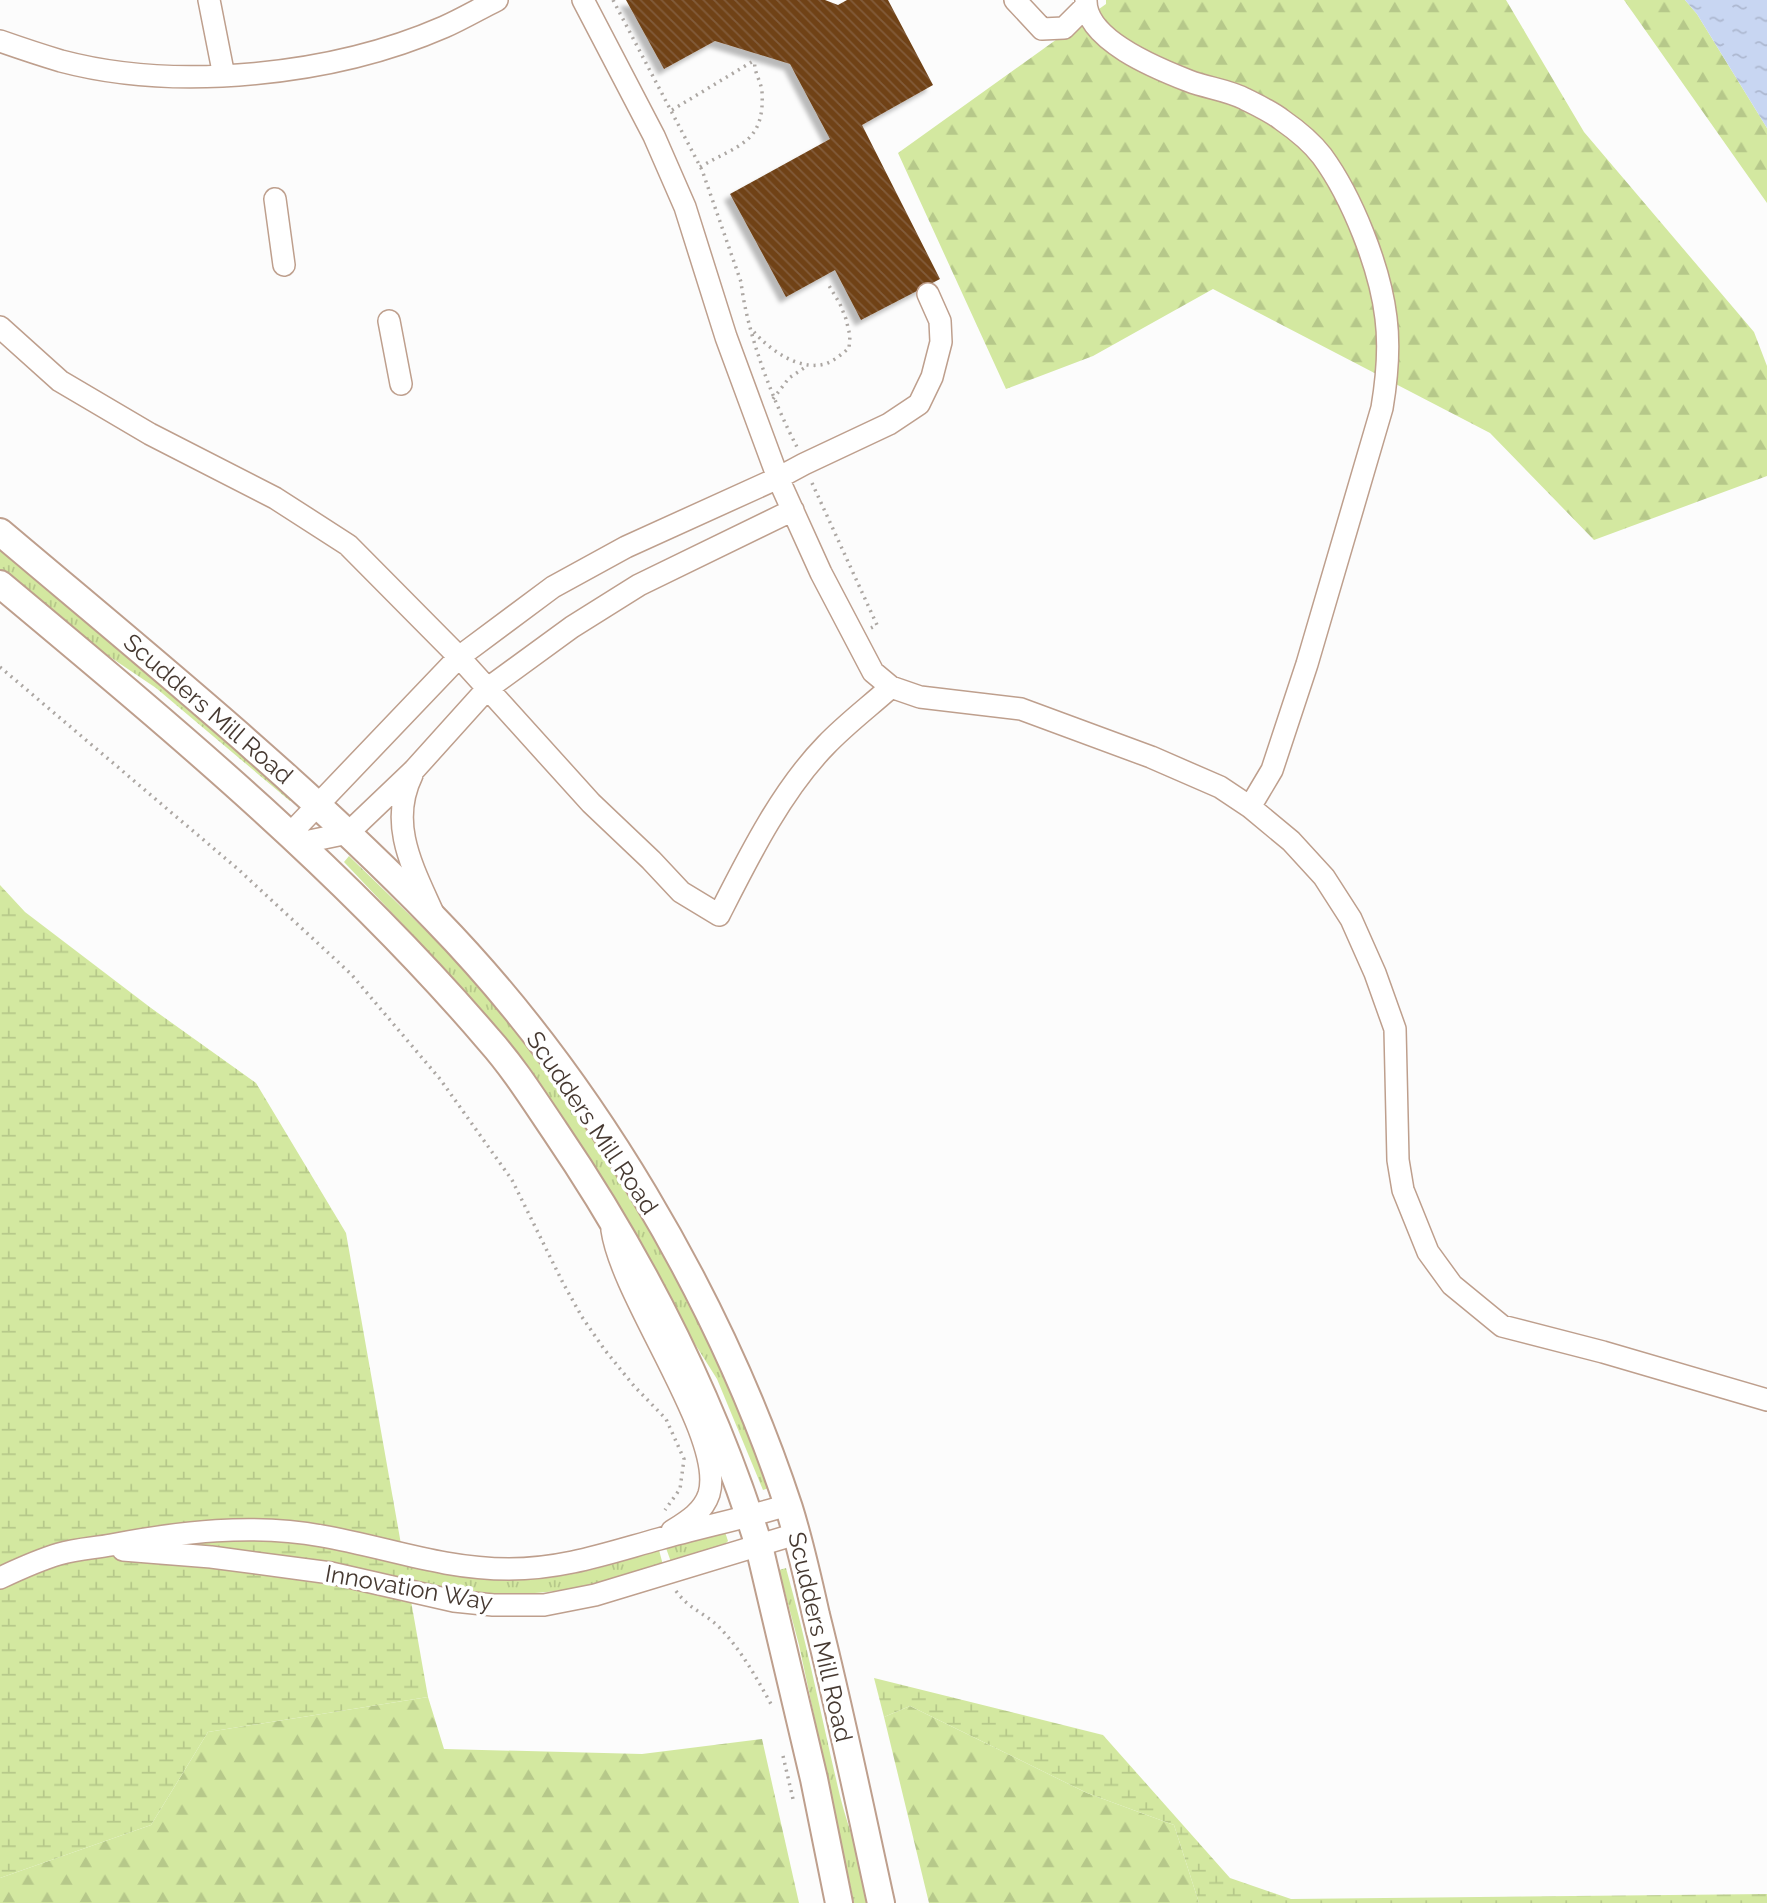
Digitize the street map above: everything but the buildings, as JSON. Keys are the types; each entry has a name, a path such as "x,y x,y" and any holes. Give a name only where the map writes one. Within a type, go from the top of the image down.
{"main road":[{"name":"Scudders Mill Road","path":"0,532 318,805 437,921 471,958 555,1062 641,1188 685,1268 738,1375 788,1505 830,1671 881,1903"},
{"name":"Scudders Mill Road","path":"0,584 210,761 295,838 387,928 491,1041 576,1162 653,1294 692,1372 750,1517 814,1779 839,1903"}],"street":[{"path":"209,0 225,76"},
{"path":"0,41 62,61 114,71 174,76 225,76 281,71 337,61 444,27 497,0"},
{"path":"583,0 654,136 685,207 726,337 778,478 841,614 873,672 891,687 920,697 1021,709 1151,757 1220,787 1250,807 1291,841 1324,877 1351,919 1375,972 1395,1029 1398,1160 1403,1190 1428,1252 1452,1285 1502,1326 1603,1352 1767,1400"},
{"path":"1015,0 1042,29 1063,28 1085,4 1097,30 1125,51 1190,82 1244,98 1282,119 1321,154 1351,207 1371,253 1386,317 1388,368 1382,408 1272,771 1250,807"},
{"path":"275,199 284,265"},
{"path":"295,838 318,805 459,657 553,587 626,547 778,478 888,424 919,404 932,377 941,342 940,321 928,294"},
{"path":"389,321 401,384"},
{"path":"0,327 60,381 150,434 275,498 348,545 459,657 591,803 651,859 681,892 719,915 760,837 786,796 825,746 891,687"},
{"path":"295,838 348,833 414,770 487,689 572,627 639,585 793,510"},
{"path":"414,770 405,789 401,808 404,843 412,868 437,921"},
{"path":"611,1219 618,1256 625,1275 679,1387 711,1465 709,1492 699,1513 659,1539"},
{"path":"659,1539 788,1505"},
{"name":"Innovation Way","path":"0,1578 62,1553 159,1536 247,1529 298,1532 345,1540 425,1561 510,1569 559,1566 610,1555 659,1539"},
{"path":"293,1568 298,1532"},
{"name":"Innovation Way","path":"93,1548 211,1557 331,1573 454,1601 493,1605 544,1605 595,1595 670,1574 796,1534"}],"path":[{"path":"613,0 700,167 741,282 743,301 773,399 877,625"},
{"path":"672,110 755,60 763,111 756,130 739,147 700,167"},
{"path":"752,330 778,354 808,365 825,364 849,348 850,336 840,304 828,284"},
{"path":"773,399 789,378 808,365"},
{"path":"0,667 239,870 351,974 440,1079 512,1180 582,1317 634,1386 666,1419 684,1458 683,1476 680,1489 654,1525 659,1539"},
{"path":"670,1574 675,1589 685,1604 717,1626 749,1667 771,1703 774,1717"},
{"path":"783,1756 795,1809"}],"green space":[{"path":"1106,0 1506,0 1584,132 1754,332 1767,366 1767,476 1594,540 1490,433 1213,289 1093,356 1006,389 898,153 1106,4"},
{"path":"1624,0 1685,0 1697,14 1767,128 1767,203"},
{"path":"0,545 295,796 290,801 156,688 82,638 0,569"},
{"path":"349,856 490,993 618,1170 699,1319 738,1404 769,1488 763,1490 717,1379 681,1322 637,1238 588,1157 527,1067 447,971 344,862"},
{"path":"0,885 25,912 151,1008 256,1083 346,1233 428,1697 208,1732 151,1825 0,1878"},
{"path":"719,1531 725,1532 728,1541 724,1545 671,1562 666,1548"},
{"path":"337,1549 445,1573 499,1579 567,1575 659,1550 663,1565 577,1588 520,1594 493,1593 439,1586 334,1562"},
{"path":"786,1568 840,1796 872,1903 854,1903 799,1645 779,1570"},
{"path":"874,1678 1103,1735 1230,1878 1291,1899 1767,1894 1767,1903 1199,1903 1174,1825 1087,1793 910,1706 884,1717"},
{"path":"428,1697 444,1749 642,1754 762,1739 799,1903 0,1903 0,1878 151,1825 208,1732"},
{"path":"910,1706 1087,1793 1174,1825 1199,1903 929,1903 884,1717"}],"water":[{"path":"1685,0 1767,0 1767,128 1697,14"}]}
